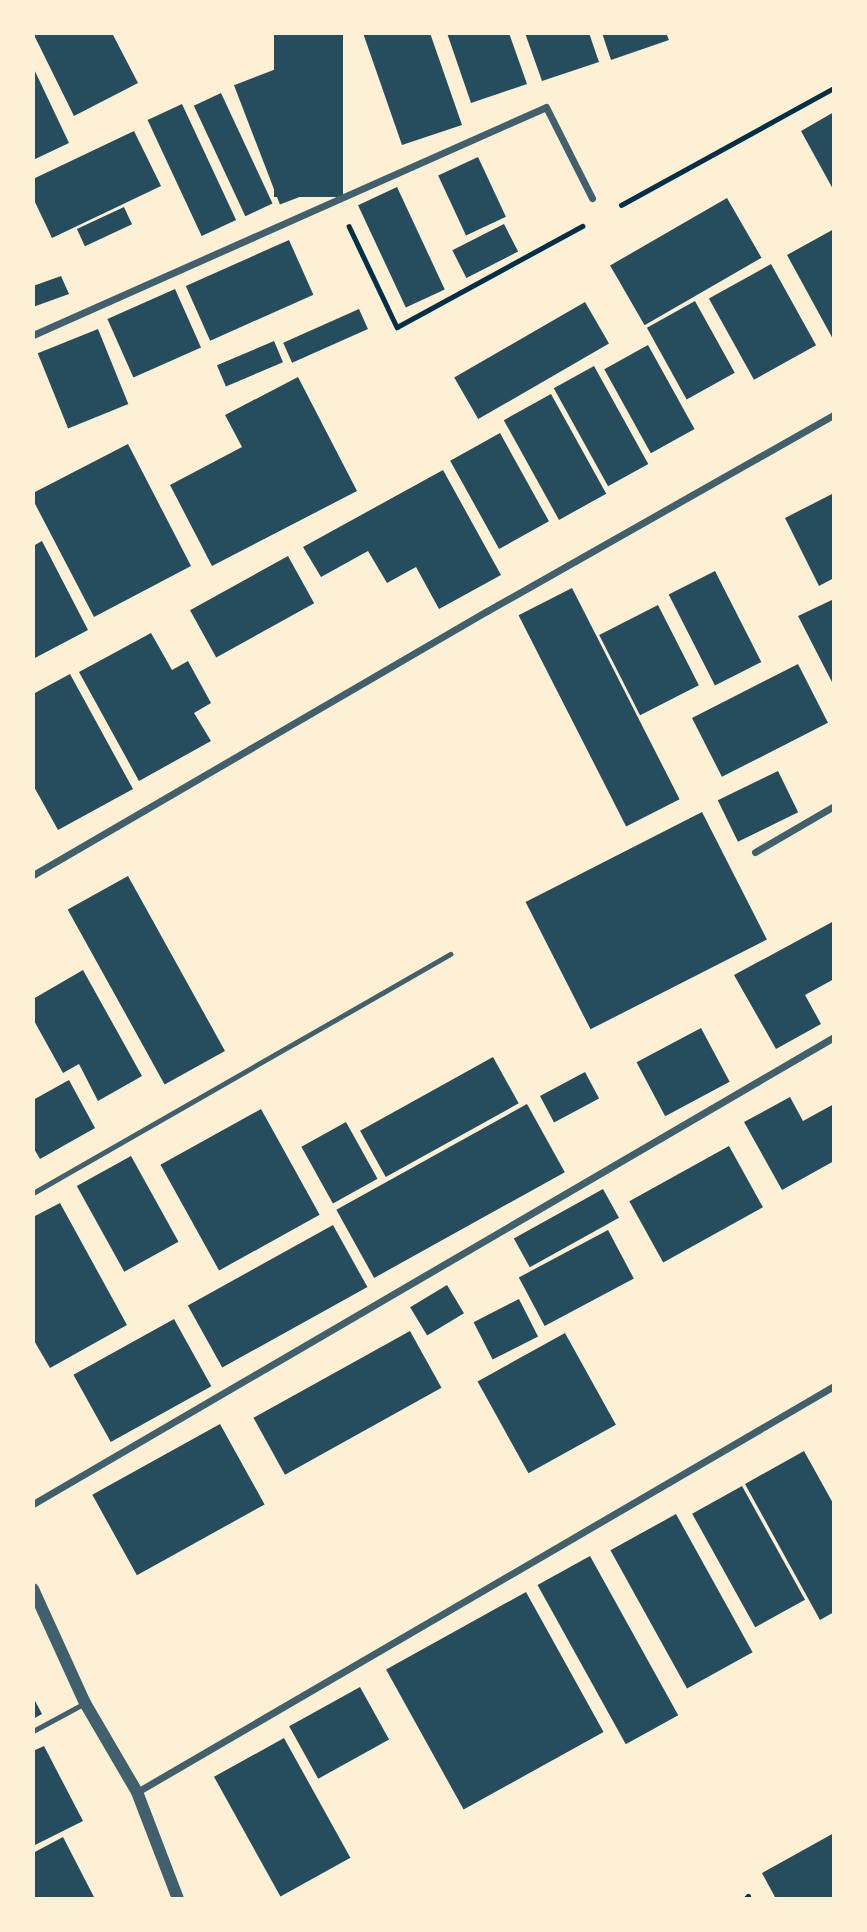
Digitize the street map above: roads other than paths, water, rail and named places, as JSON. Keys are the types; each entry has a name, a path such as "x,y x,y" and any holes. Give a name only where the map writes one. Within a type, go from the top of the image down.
{"street":[{"path":"33,335 546,107 592,198"},
{"path":"33,875 487,611 834,415"},
{"path":"755,852 834,806"},
{"path":"33,1504 834,1037"},
{"path":"137,1792 834,1387"},
{"path":"33,1589 85,1703 137,1792 178,1899"}],"lane":[{"path":"33,1193 450,954"},
{"path":"33,1731 85,1703"}]}
